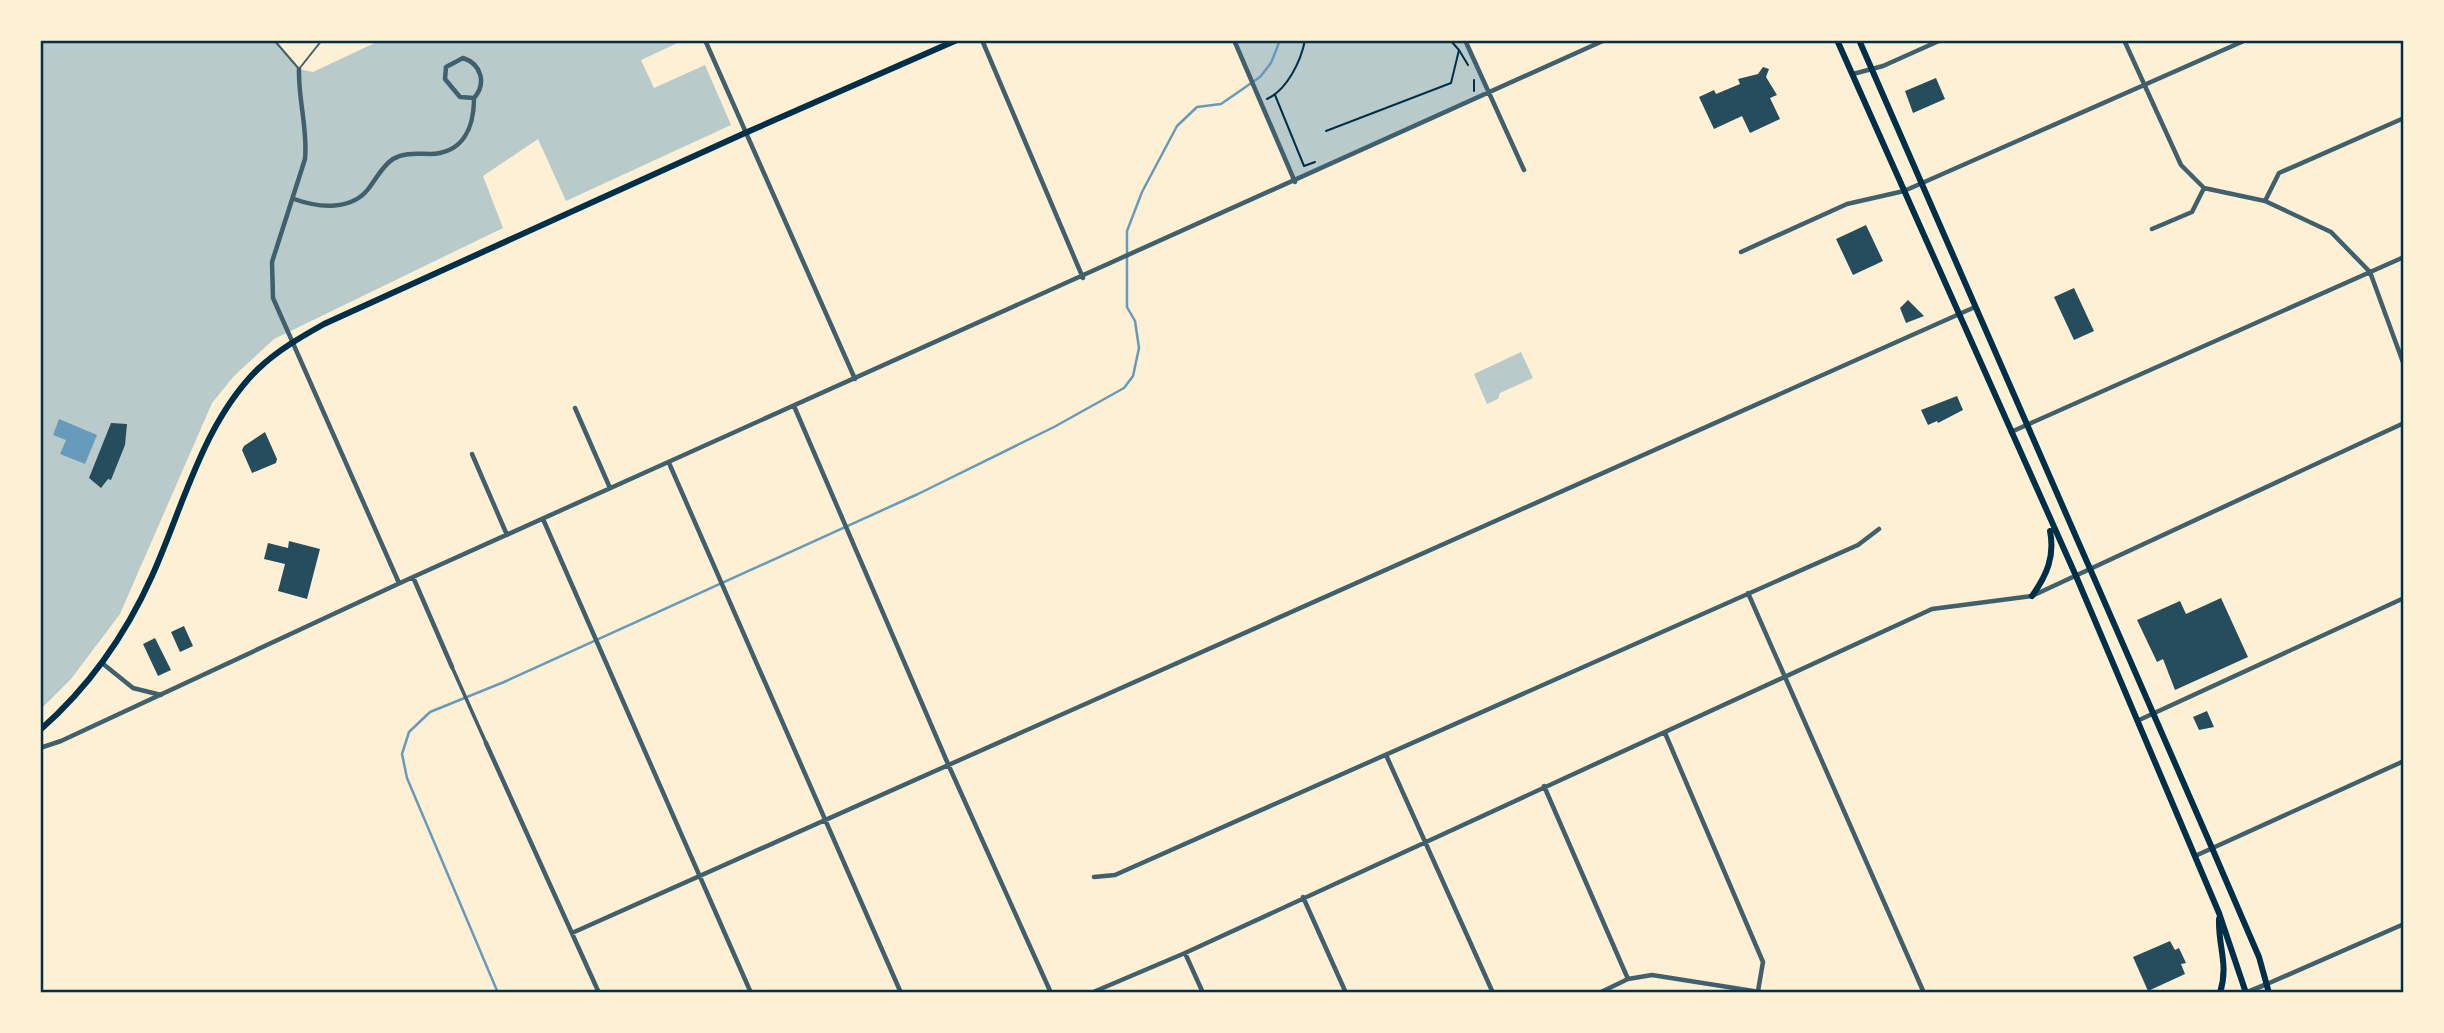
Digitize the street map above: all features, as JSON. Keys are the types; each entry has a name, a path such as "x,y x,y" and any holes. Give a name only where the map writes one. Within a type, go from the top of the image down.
{"main road":[{"path":"40,730 102,663 125,629 153,575 170,529 223,414 258,369 291,343 324,324 745,132 957,40"},
{"path":"1837,40 2049,522 2076,576 2219,913 2246,993"},
{"path":"1859,40 2151,714 2213,848 2259,957 2269,993"},
{"path":"2032,596 2047,573 2050,562 2052,540 2049,522"},
{"path":"2219,913 2219,936 2226,963 2220,993"}],"street":[{"path":"705,40 855,379"},
{"path":"982,40 1083,278"},
{"path":"1234,40 1295,182"},
{"path":"1465,40 1524,170"},
{"path":"40,748 162,695 413,576 1083,278 1605,40"},
{"path":"1853,74 1883,66 1941,40"},
{"path":"2124,40 2181,166 2204,188 2265,201 2331,232 2370,272 2404,365"},
{"path":"1741,252 1847,204 1904,191 2246,40"},
{"path":"294,200 321,206 347,203 364,194 386,164 395,158 450,149 467,136 471,127 474,98 480,88 479,69 471,61 456,59 446,66 445,79 460,97 474,98"},
{"path":"299,69 300,105 307,141 294,200 272,262 273,298 399,583"},
{"path":"2265,201 2279,173 2404,118"},
{"path":"2152,229 2192,212 2204,188"},
{"path":"2010,432 2404,257"},
{"path":"572,933 1975,307"},
{"path":"794,406 948,764 1051,993"},
{"path":"575,408 610,488"},
{"path":"1091,993 1185,953 1931,609 2032,596 2404,424"},
{"path":"471,454 507,535"},
{"path":"669,463 901,993"},
{"path":"543,519 751,993"},
{"path":"1094,877 1115,875 1386,755 1858,545 1879,529"},
{"path":"413,576 599,993"},
{"path":"1748,593 1924,993"},
{"path":"2136,721 2404,598"},
{"path":"102,663 133,688 162,695"},
{"path":"1665,733 1763,962 1758,991"},
{"path":"1386,755 1493,993"},
{"path":"2195,856 2404,761"},
{"path":"1544,786 1628,979"},
{"path":"1304,897 1346,993"},
{"path":"2246,993 2404,924"},
{"path":"1185,953 1203,993"},
{"path":"1599,993 1628,979 1652,975 1766,993"}],"lane":[{"path":"274,40 299,69 322,40"}],"path":[{"path":"1259,102 1275,95 1294,71 1305,40"},
{"path":"1450,40 1459,50 1474,79 1474,91 1469,94"},
{"path":"1326,131 1451,83 1459,50"},
{"path":"1275,95 1304,166 1319,161"}],"shaded area":[{"path":"40,40 274,40 299,69 313,72 381,40 684,40 641,60 654,88 705,65 731,125 566,201 538,139 483,176 503,228 274,339 234,376 212,403 120,614 71,679 40,710"},
{"path":"1235,40 1465,40 1487,93 1295,182"},
{"path":"1521,352 1533,378 1500,393 1498,399 1487,404 1474,374"}],"water":[{"path":"59,419 97,435 85,464 60,454 66,440 53,435"}],"building":[{"path":"1763,67 1769,69 1766,77 1777,95 1770,98 1780,119 1750,133 1742,116 1714,129 1699,97 1714,90 1716,94 1740,84 1738,79 1758,74"},
{"path":"1936,78 1945,99 1913,113 1905,91"},
{"path":"1866,225 1883,261 1853,275 1836,239"},
{"path":"2074,288 2094,331 2074,340 2054,297"},
{"path":"1908,300 1924,316 1906,323 1900,308"},
{"path":"1957,396 1963,410 1938,423 1937,421 1928,425 1921,410"},
{"path":"111,423 127,424 125,445 111,480 108,479 101,488 89,478"},
{"path":"265,432 277,459 276,463 252,473 242,450"},
{"path":"289,541 320,549 307,599 278,591 285,564 264,559 268,543 288,548"},
{"path":"2221,598 2248,657 2175,690 2163,659 2157,662 2137,620 2180,601 2186,614"},
{"path":"184,626 193,646 180,652 171,632"},
{"path":"155,638 171,670 158,676 143,644"},
{"path":"2207,711 2214,727 2199,730 2193,717"},
{"path":"2170,941 2175,950 2179,948 2186,963 2181,964 2185,974 2148,991 2133,957"}],"waterway":[{"path":"498,993 407,778 402,754 409,732 430,712 504,682 918,494 1054,427 1124,388 1133,376 1139,348 1135,321 1127,307 1127,231 1142,192 1177,126 1197,107 1221,104 1260,77 1271,63 1280,40"}]}
